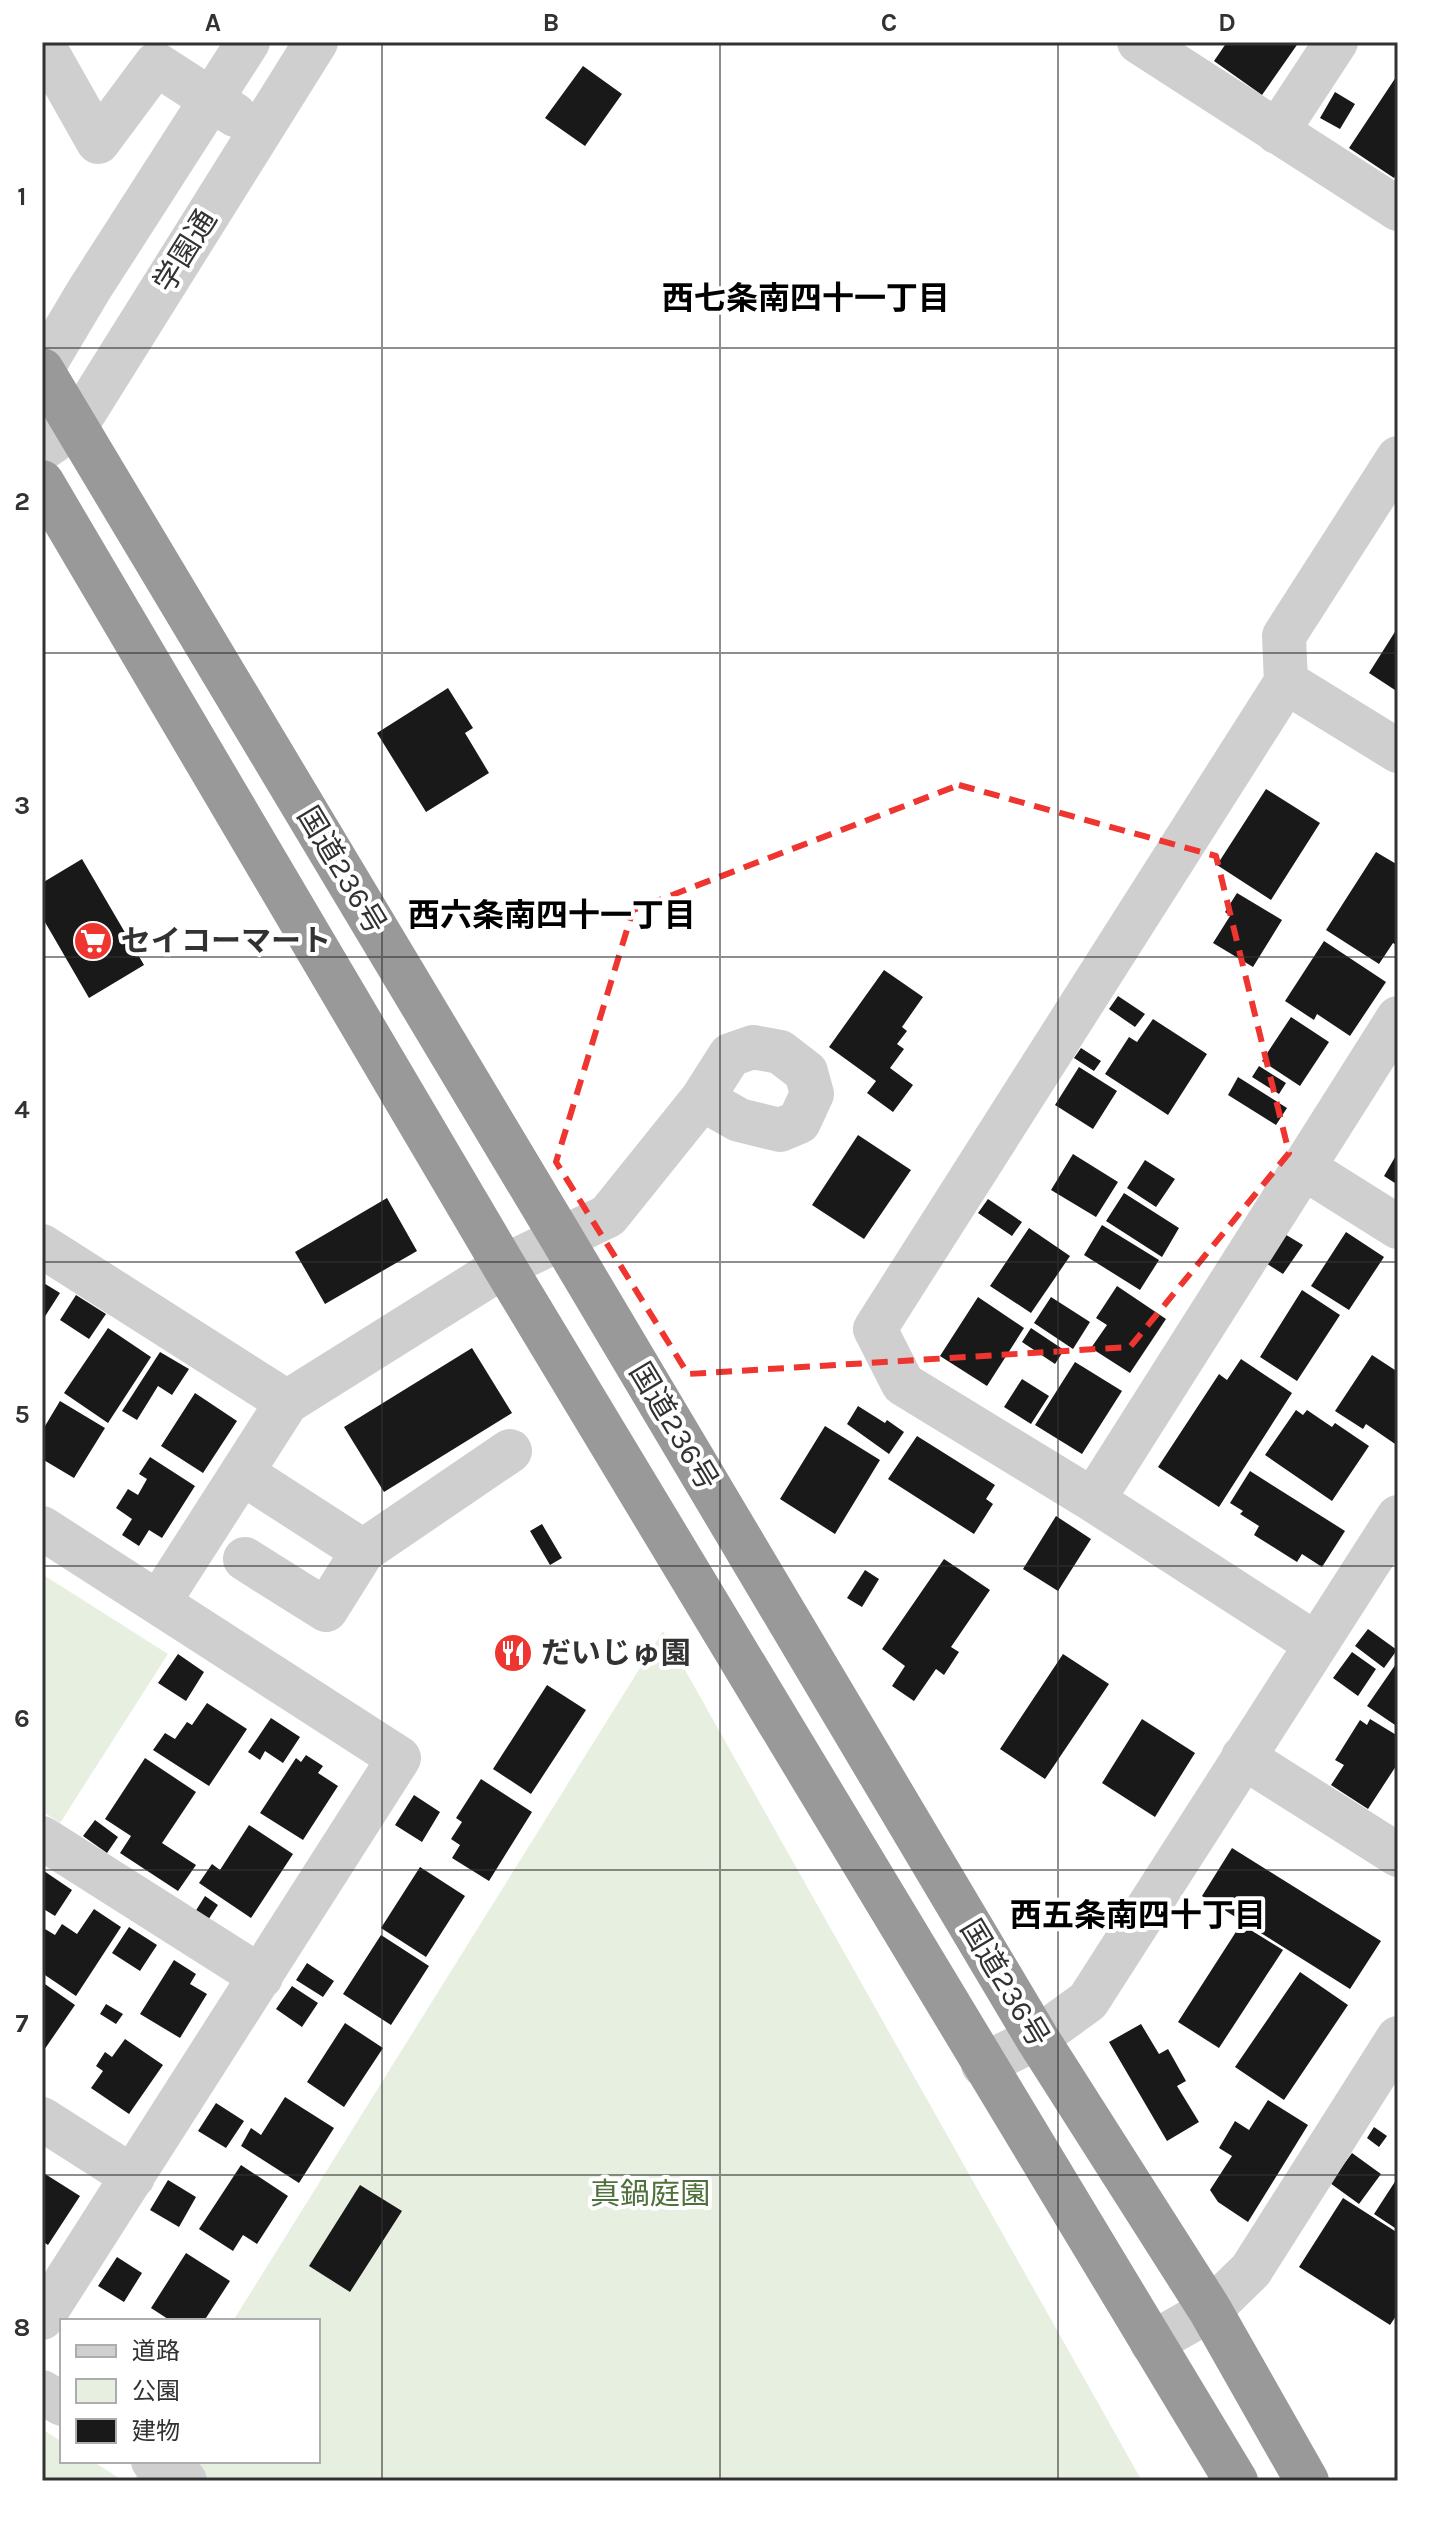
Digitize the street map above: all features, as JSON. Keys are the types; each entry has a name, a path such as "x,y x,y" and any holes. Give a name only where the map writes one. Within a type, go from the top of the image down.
{"highway":[{"name":"国道236号","path":"42,369 59,437 561,1237 1037,2038 1210,2310 1307,2481"},
{"name":"国道236号","path":"42,482 504,1266 1236,2481"}],"street":[{"name":"学園通","path":"42,369 248,42"},
{"name":"学園通","path":"59,437 316,42"},
{"path":"1139,42 1398,209"},
{"path":"1277,132 1336,42"},
{"path":"42,43 98,142 156,64 260,131"},
{"path":"1316,1644 1093,1500 903,1384 875,1329 1286,682 1284,636 1398,458"},
{"path":"1286,682 1398,751"},
{"path":"1093,1500 1398,1018"},
{"path":"159,1602 287,1402 504,1266 608,1216 702,1099"},
{"path":"1304,1168 1398,1227"},
{"path":"42,1246 287,1402"},
{"path":"245,1559 326,1610 363,1551 510,1451"},
{"path":"242,1473 363,1551"},
{"path":"983,2065 1037,2038 1088,2001 1398,1517"},
{"path":"42,1528 399,1758 42,2318"},
{"path":"1243,1757 1398,1855"},
{"path":"42,1838 261,1977"},
{"path":"1152,2343 1210,2310 1251,2270 1398,2038"},
{"path":"42,2119 133,2177"},
{"path":"42,2392 60,2403"},
{"path":"156,2463 185,2481"}],"highlighted area":[{"path":"959,785 1216,856 1289,1153 1130,1347 688,1374 556,1162 633,910"}],"green space":[{"path":"42,1574 168,1654 60,1823 42,1811"},
{"name":"真鍋庭園","path":"663,1631 1142,2481 133,2481 145,2463 320,2463 320,2319 234,2319"},
{"path":"42,2429 60,2441 60,2463 95,2463 124,2481 42,2481"}],"building":[{"path":"1227,42 1299,42 1262,95 1214,61"},
{"path":"583,66 622,94 585,146 545,118"},
{"path":"1398,74 1398,171 1394,178 1349,148"},
{"path":"1335,92 1355,104 1340,129 1320,118"},
{"path":"1398,627 1398,692 1369,673"},
{"path":"448,688 473,728 465,733 489,773 426,812 377,733"},
{"path":"1266,789 1320,823 1271,900 1217,865"},
{"path":"1376,852 1398,865 1398,946 1393,943 1379,964 1326,930"},
{"name":"セイコーマート","path":"82,859 144,965 89,998 42,917 42,883"},
{"path":"1237,893 1282,920 1253,967 1213,943 1230,916 1225,912"},
{"path":"1324,941 1386,982 1350,1036 1317,1014 1314,1020 1285,1001"},
{"path":"884,970 923,997 902,1027 907,1031 897,1044 904,1049 890,1068 913,1085 893,1112 867,1093 876,1081 829,1047"},
{"path":"1118,996 1145,1014 1135,1027 1109,1009"},
{"path":"1291,1017 1329,1042 1300,1086 1262,1061"},
{"path":"1153,1019 1207,1054 1168,1115 1105,1074 1129,1037 1137,1042"},
{"path":"1081,1048 1101,1061 1094,1071 1074,1058"},
{"path":"1259,1066 1286,1083 1279,1094 1252,1077"},
{"path":"1079,1067 1117,1091 1093,1129 1055,1105"},
{"path":"1238,1077 1287,1108 1276,1125 1228,1095"},
{"path":"858,1135 911,1170 864,1239 812,1205"},
{"path":"1398,1152 1398,1185 1384,1176"},
{"path":"1073,1154 1118,1182 1096,1217 1051,1190"},
{"path":"1145,1160 1175,1179 1156,1207 1127,1188"},
{"path":"1124,1193 1179,1228 1162,1257 1106,1221"},
{"path":"387,1198 417,1251 325,1304 295,1252"},
{"path":"988,1199 1022,1222 1012,1236 978,1213"},
{"path":"1102,1225 1159,1260 1140,1290 1084,1255"},
{"path":"1029,1228 1070,1256 1031,1313 990,1286"},
{"path":"1346,1232 1384,1257 1349,1310 1311,1286"},
{"path":"1283,1233 1303,1245 1283,1274 1264,1262"},
{"path":"42,1282 60,1293 42,1321"},
{"path":"1117,1286 1166,1319 1130,1373 1091,1348 1107,1325 1096,1318"},
{"path":"1302,1290 1340,1315 1297,1381 1260,1357"},
{"path":"76,1295 106,1314 89,1339 60,1320"},
{"path":"978,1297 1024,1328 987,1386 940,1356"},
{"path":"1051,1297 1090,1322 1073,1349 1034,1323"},
{"path":"108,1328 151,1357 108,1423 64,1393"},
{"path":"1031,1328 1064,1350 1055,1364 1022,1342"},
{"path":"472,1348 512,1413 384,1492 344,1427"},
{"path":"160,1352 189,1369 172,1395 158,1386 137,1420 122,1411"},
{"path":"1372,1355 1398,1372 1398,1446 1366,1424 1363,1429 1335,1411"},
{"path":"1241,1359 1292,1393 1219,1507 1158,1467 1219,1374 1227,1380"},
{"path":"1075,1362 1122,1391 1082,1454 1035,1425"},
{"path":"1022,1379 1049,1396 1031,1424 1004,1407"},
{"path":"195,1393 237,1421 203,1473 161,1446"},
{"path":"60,1401 105,1428 74,1478 42,1459 42,1431"},
{"path":"858,1406 904,1432 889,1454 847,1424"},
{"path":"1296,1410 1303,1415 1307,1410 1332,1427 1335,1423 1369,1446 1332,1501 1265,1455"},
{"path":"825,1426 880,1460 835,1534 780,1499"},
{"path":"917,1436 995,1485 986,1499 993,1504 974,1534 888,1479"},
{"path":"150,1457 195,1486 162,1538 149,1530 139,1546 122,1535 132,1519 116,1508 128,1489 138,1495 147,1479 139,1474"},
{"path":"1250,1471 1345,1531 1322,1567 1302,1554 1297,1562 1254,1535 1259,1526 1240,1514 1243,1511 1230,1503"},
{"path":"1056,1516 1091,1539 1058,1591 1023,1569"},
{"path":"542,1524 562,1558 550,1565 530,1531"},
{"path":"944,1559 990,1590 951,1647 959,1652 944,1675 936,1669 914,1701 892,1686 905,1666 882,1649"},
{"path":"865,1570 879,1579 862,1607 847,1598"},
{"path":"1368,1629 1397,1650 1384,1668 1355,1646"},
{"path":"1352,1652 1376,1669 1358,1696 1333,1678"},
{"path":"178,1654 204,1672 186,1701 158,1683"},
{"path":"1063,1654 1109,1684 1045,1779 1000,1749"},
{"path":"1398,1661 1398,1727 1367,1706"},
{"path":"547,1685 586,1710 531,1794 493,1769"},
{"path":"207,1703 247,1729 209,1786 153,1750 165,1733 175,1739 187,1722 192,1725"},
{"path":"271,1718 300,1737 283,1763 265,1751 260,1760 248,1752"},
{"path":"1142,1719 1195,1753 1155,1817 1102,1783"},
{"path":"1370,1719 1398,1736 1398,1763 1368,1809 1331,1785 1344,1765 1335,1760 1360,1720 1367,1725"},
{"path":"306,1755 323,1766 318,1773 338,1786 303,1840 260,1813 296,1758 301,1762"},
{"path":"145,1758 196,1792 162,1843 196,1865 178,1891 120,1853 131,1836 105,1819"},
{"path":"481,1779 532,1812 489,1881 452,1858 460,1845 451,1839 462,1822 456,1818"},
{"path":"414,1795 440,1812 422,1842 395,1825"},
{"path":"95,1820 118,1837 107,1853 83,1836"},
{"path":"249,1825 293,1854 251,1918 199,1883 212,1864 220,1870"},
{"path":"1232,1848 1381,1941 1350,1989 1202,1896"},
{"path":"420,1867 465,1896 426,1957 381,1928"},
{"path":"44,1871 72,1890 55,1916 42,1908"},
{"path":"205,1896 218,1905 208,1920 195,1912"},
{"path":"94,1909 121,1927 76,1996 42,1973 42,1933 45,1929 55,1935 62,1924 77,1934"},
{"path":"1241,1924 1283,1950 1219,2048 1178,2022"},
{"path":"129,1927 157,1945 140,1971 112,1953"},
{"path":"381,1935 429,1966 391,2025 343,1994"},
{"path":"174,1960 196,1974 190,1984 207,1994 180,2038 140,2014"},
{"path":"307,1963 334,1981 323,1997 296,1980"},
{"path":"1300,1972 1348,2005 1284,2100 1235,2067"},
{"path":"42,1982 75,2005 42,2053"},
{"path":"292,1986 318,2003 302,2027 276,2009"},
{"path":"106,2004 123,2014 116,2024 100,2014"},
{"path":"345,2023 383,2048 344,2107 307,2082"},
{"path":"1141,2024 1159,2054 1168,2049 1186,2081 1177,2086 1199,2122 1167,2141 1109,2042"},
{"path":"125,2039 163,2065 129,2114 91,2088 103,2071 96,2066 105,2052 112,2057"},
{"path":"285,2097 334,2128 299,2183 241,2146 251,2128 261,2135"},
{"path":"1268,2100 1308,2125 1248,2222 1218,2202 1210,2190 1232,2156 1219,2148 1235,2121 1249,2130"},
{"path":"216,2103 244,2121 226,2148 198,2131"},
{"path":"1374,2127 1387,2136 1379,2147 1367,2138"},
{"path":"1352,2153 1381,2174 1359,2204 1330,2183"},
{"path":"241,2165 288,2196 257,2244 243,2235 233,2251 199,2229"},
{"path":"42,2172 80,2196 48,2245 42,2241"},
{"path":"1398,2177 1398,2230 1374,2214"},
{"path":"168,2180 196,2197 179,2227 150,2210"},
{"path":"360,2185 402,2211 350,2292 309,2266"},
{"path":"1343,2198 1398,2233 1398,2313 1390,2325 1299,2267"},
{"path":"186,2253 230,2281 205,2319 168,2319 151,2308"},
{"path":"117,2257 142,2273 124,2302 98,2286"}],"place":[{"name":"セイコーマート","path":"93,941"},
{"name":"だいじゅ園","path":"513,1653"}],"district":[{"name":"西七条南四十一丁目","path":"806,298"},
{"name":"西六条南四十一丁目","path":"552,915"},
{"name":"西五条南四十丁目","path":"1138,1915"}]}
